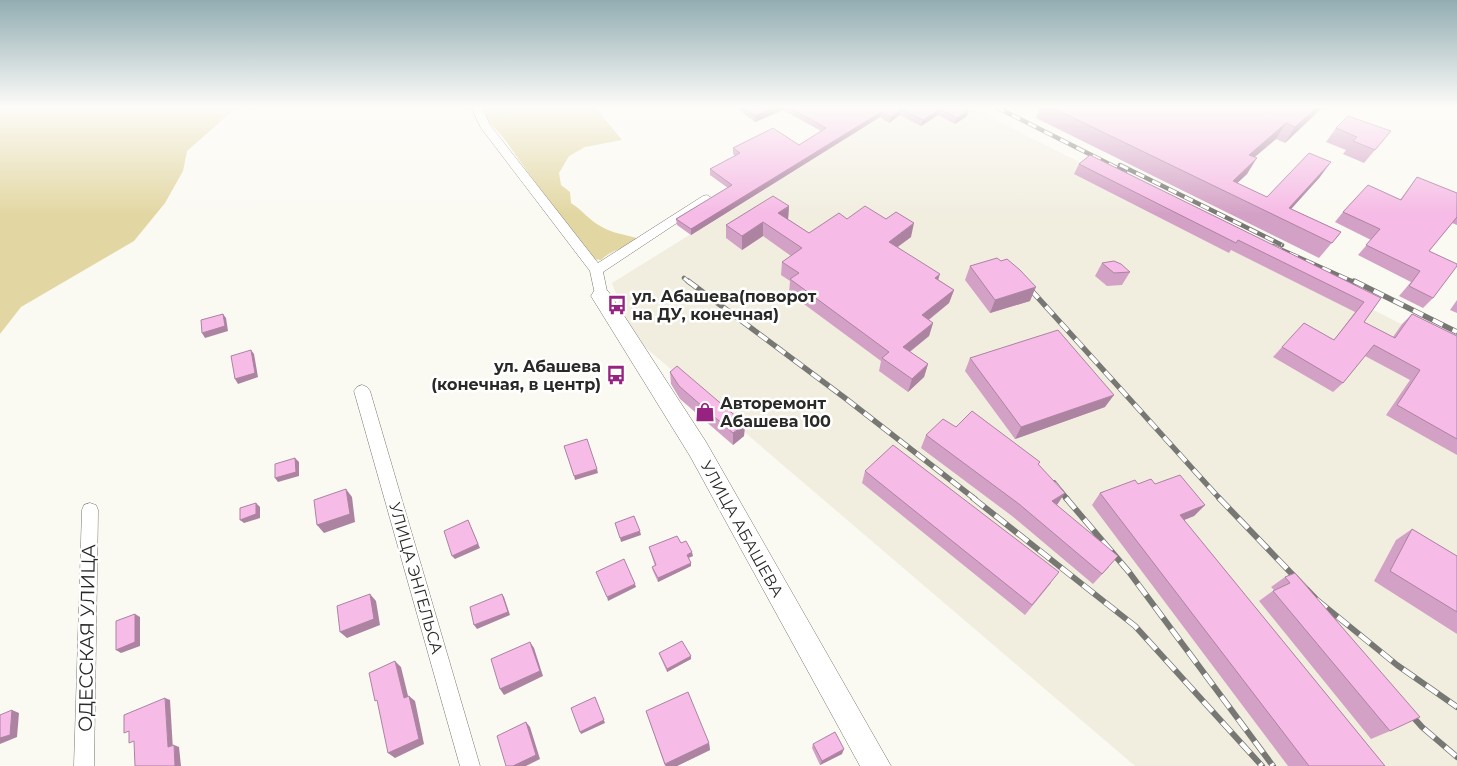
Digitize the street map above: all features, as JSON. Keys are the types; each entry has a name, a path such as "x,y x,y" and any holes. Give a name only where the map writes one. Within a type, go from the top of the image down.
{"street":[{"path":"498,143 596,270 601,296"},
{"path":"596,270 707,199"},
{"name":"УЛИЦА АБАШЕВА","path":"601,296 698,449 876,766"},
{"name":"УЛИЦА ЭНГЕЛЬСА","path":"362,391 470,766"},
{"name":"ОДЕССКАЯ УЛИЦА","path":"84,766 90,510"}],"shaded area":[{"path":"0,143 196,143 187,151 183,171 165,203 134,241 21,307 0,334"},
{"path":"507,143 607,143 585,147 569,156 559,173 561,185 570,192 571,203 598,225 610,231 639,239 610,253 601,260 593,259 555,211"},
{"path":"838,143 1041,143 1457,352 1457,766 1135,766 632,336 612,283"}],"building":[{"path":"744,143 796,143 799,145 803,143 831,143 691,229 676,219 732,185 710,169 740,153 733,148"},
{"path":"1125,143 1263,143 1249,155 1257,158 1233,181 1267,197 1309,153 1331,162 1289,208 1341,232 1332,243"},
{"path":"1357,143 1381,143 1375,150"},
{"path":"1090,155 1381,298 1364,322 1395,338 1412,314 1457,336 1457,439 1397,405 1420,370 1374,345 1343,383 1282,347 1304,323 1334,340 1364,302 1238,240 1236,243 1079,164"},
{"path":"1417,177 1457,193 1457,217 1429,251 1457,264 1457,266 1433,298 1409,286 1420,271 1366,245 1380,229 1343,212 1368,185 1401,200"},
{"path":"773,196 789,206 778,213 809,233 839,213 847,219 865,206 886,219 896,212 914,223 889,242 940,274 935,278 954,290 922,315 933,323 903,347 928,364 912,379 882,358 889,352 790,279 799,273 782,262 802,248 763,222 742,236 726,225"},
{"path":"997,258 1001,261 1007,259 1036,287 995,300 970,266"},
{"path":"1114,261 1130,272 1114,273 1102,263"},
{"path":"223,314 225,326 202,333 201,320"},
{"path":"1058,330 1114,395 1021,427 970,358"},
{"path":"251,350 255,373 235,379 231,356"},
{"path":"677,366 745,424 733,433 679,386 670,372"},
{"path":"972,411 1040,462 1038,464 1065,493 1052,501 1118,556 1102,574 1019,504 926,435 943,419 956,427"},
{"path":"587,439 597,469 574,476 564,446"},
{"path":"893,445 1059,572 1032,605 865,471"},
{"path":"295,458 296,472 275,478 275,464"},
{"path":"1180,475 1205,505 1180,515 1385,766 1309,766 1100,493 1135,480 1138,484 1151,479 1155,484"},
{"path":"346,489 350,514 317,525 314,500"},
{"path":"256,503 256,514 240,520 240,508"},
{"path":"634,516 640,531 620,538 615,523"},
{"path":"468,520 478,544 452,556 444,531"},
{"path":"1412,529 1457,556 1457,612 1390,571"},
{"path":"677,536 681,543 686,541 692,552 687,555 691,563 658,578 652,567 656,565 649,547"},
{"path":"624,559 635,584 607,597 596,572"},
{"path":"1295,573 1420,717 1390,731 1273,591 1290,583 1285,577"},
{"path":"370,594 374,619 340,632 337,606"},
{"path":"502,594 508,612 474,625 470,607"},
{"path":"135,614 135,642 116,650 116,621"},
{"path":"682,641 691,656 667,669 659,653"},
{"path":"530,642 540,671 500,689 491,659"},
{"path":"395,661 404,698 409,696 419,739 388,753 377,700 375,701 369,673"},
{"path":"688,692 709,743 665,764 646,711"},
{"path":"595,697 604,720 580,732 571,708"},
{"path":"165,698 168,747 174,745 175,766 135,766 134,741 129,743 129,731 124,733 124,715"},
{"path":"12,710 10,735 0,738 0,715"},
{"path":"526,722 536,755 513,766 506,766 497,736"},
{"path":"835,732 844,749 822,761 813,744"}],"railway":[{"path":"1067,143 1125,172"},
{"path":"1120,165 1282,245"},
{"path":"1273,246 1356,283"},
{"path":"684,278 690,283"},
{"path":"688,281 845,398 975,499"},
{"path":"1354,281 1457,332"},
{"path":"1031,290 1220,499"},
{"path":"1054,483 1067,499"},
{"path":"973,498 1135,626 1262,766"},
{"path":"1066,498 1129,572 1273,766"},
{"path":"1219,498 1317,600 1397,665 1457,707"},
{"path":"1405,708 1422,727 1457,757"}],"place":[{"name":"ул. Абашева(поворот на ДУ, конечная)","path":"617,305"},
{"name":"ул. Абашева (конечная, в центр)","path":"616,375"},
{"name":"Авторемонт Абашева 100","path":"705,412"}]}
